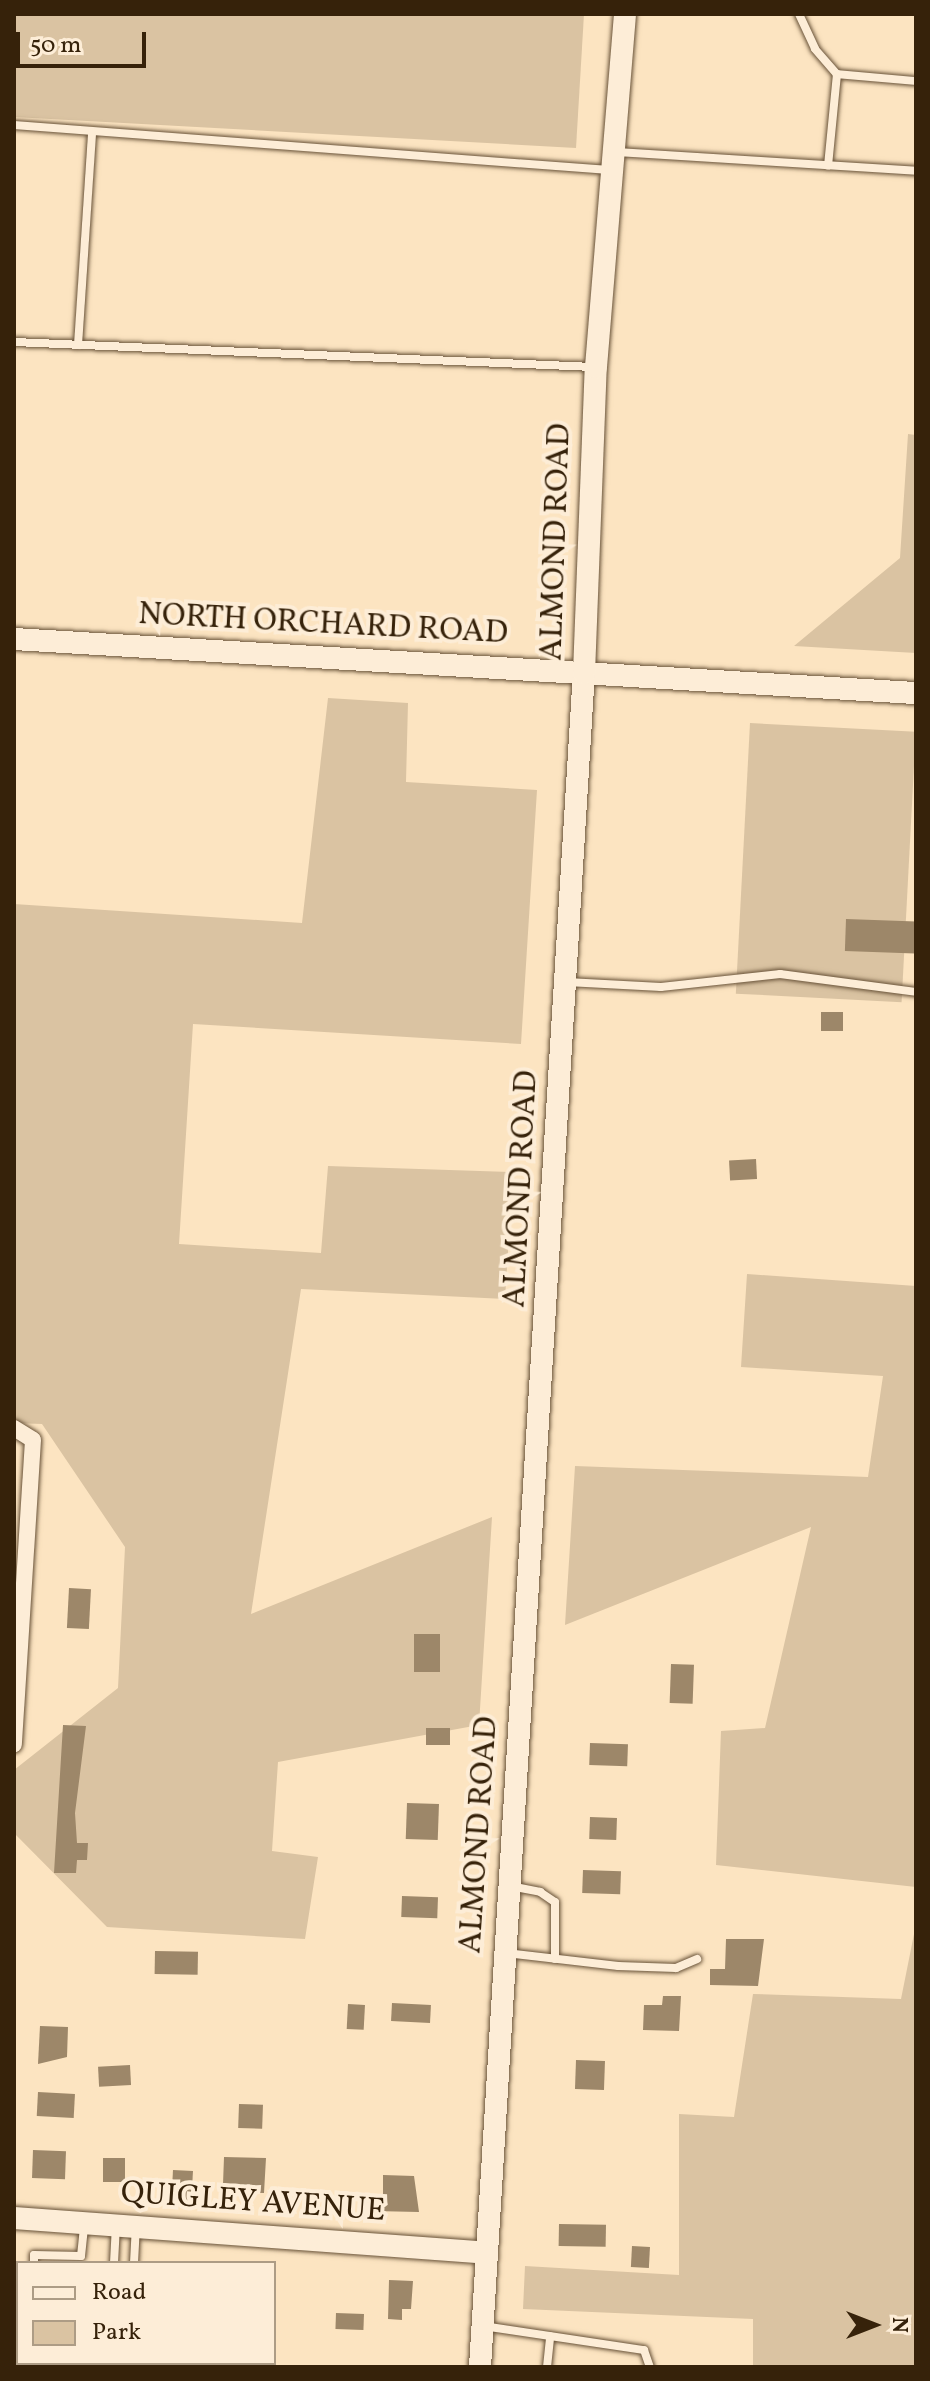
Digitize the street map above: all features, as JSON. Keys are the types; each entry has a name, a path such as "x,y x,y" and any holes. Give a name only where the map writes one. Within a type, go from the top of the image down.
{"main road":[{"name":"ALMOND ROAD","path":"480,2367 584,673 596,367 625,14"},
{"name":"NORTH ORCHARD ROAD","path":"14,639 916,693"},
{"name":"QUIGLEY AVENUE","path":"14,2218 487,2253"}],"street":[{"path":"14,1428 33,1440 14,1744"}],"lane":[{"path":"799,14 815,49 837,74 916,81"},
{"path":"828,166 837,74"},
{"path":"14,125 614,161 916,171"},
{"path":"78,345 92,132"},
{"path":"14,342 596,367"},
{"path":"566,982 661,987 780,974 916,992"},
{"path":"509,1886 540,1892 555,1902 555,1959"},
{"path":"505,1953 676,1968 697,1959"},
{"path":"34,2261 34,2255 81,2256 85,2222"},
{"path":"115,2261 126,2224"},
{"path":"126,2224 134,2261"},
{"path":"482,2326 644,2350 650,2367"},
{"path":"547,2367 550,2336"}],"green space":[{"path":"14,14 584,14 576,148 14,117"},
{"path":"908,434 916,435 916,653 794,646 900,558"},
{"path":"328,698 408,703 406,782 537,790 521,1044 193,1024 179,1244 321,1253 328,1166 513,1172 505,1299 301,1289 251,1614 492,1517 479,1725 278,1762 272,1851 318,1857 305,1939 107,1927 14,1833 14,1770 118,1688 125,1547 42,1424 14,1423 14,904 302,923"},
{"path":"750,723 916,732 902,1002 736,994"},
{"path":"747,1274 916,1286 916,1887 716,1865 721,1731 765,1728 811,1527 565,1625 575,1466 868,1477 883,1376 741,1367"},
{"path":"916,1924 916,2367 753,2367 753,2319 523,2309 525,2266 679,2275 679,2114 734,2117 753,1994 901,1999"}],"building":[{"path":"846,919 916,921 915,953 845,951"},
{"path":"821,1012 843,1012 843,1031 821,1031"},
{"path":"756,1159 757,1179 730,1180 729,1160"},
{"path":"69,1588 91,1589 89,1629 67,1628"},
{"path":"414,1634 440,1634 440,1672 414,1672"},
{"path":"671,1664 694,1665 693,1704 670,1703"},
{"path":"63,1725 86,1726 75,1813 77,1843 88,1843 87,1860 77,1860 76,1873 54,1873"},
{"path":"426,1728 450,1728 450,1745 426,1745"},
{"path":"590,1743 628,1744 627,1766 589,1765"},
{"path":"407,1803 439,1804 438,1840 406,1839"},
{"path":"590,1817 617,1818 616,1840 589,1839"},
{"path":"583,1870 621,1871 620,1894 582,1893"},
{"path":"402,1896 438,1897 437,1918 401,1917"},
{"path":"726,1939 764,1939 758,1986 710,1985 710,1969 725,1969"},
{"path":"155,1951 198,1952 198,1975 155,1974"},
{"path":"663,1996 681,1996 679,2031 643,2030 644,2005 662,2005"},
{"path":"392,2003 431,2005 430,2023 391,2021"},
{"path":"348,2004 365,2005 364,2030 347,2029"},
{"path":"40,2026 68,2027 67,2057 38,2064"},
{"path":"576,2060 605,2061 604,2090 575,2089"},
{"path":"130,2065 131,2085 99,2087 98,2067"},
{"path":"38,2092 75,2094 74,2118 37,2116"},
{"path":"239,2104 263,2105 262,2129 238,2128"},
{"path":"33,2150 66,2151 65,2179 32,2178"},
{"path":"224,2157 266,2158 264,2193 231,2192 231,2184 223,2184"},
{"path":"103,2158 125,2158 125,2182 103,2182"},
{"path":"173,2170 193,2171 191,2201 171,2200"},
{"path":"383,2175 414,2176 419,2212 374,2211 374,2197 383,2197"},
{"path":"559,2224 606,2225 606,2247 559,2246"},
{"path":"632,2246 650,2247 649,2268 631,2267"},
{"path":"389,2280 413,2281 411,2309 402,2309 402,2320 388,2319"},
{"path":"336,2313 364,2314 363,2330 335,2329"}]}
